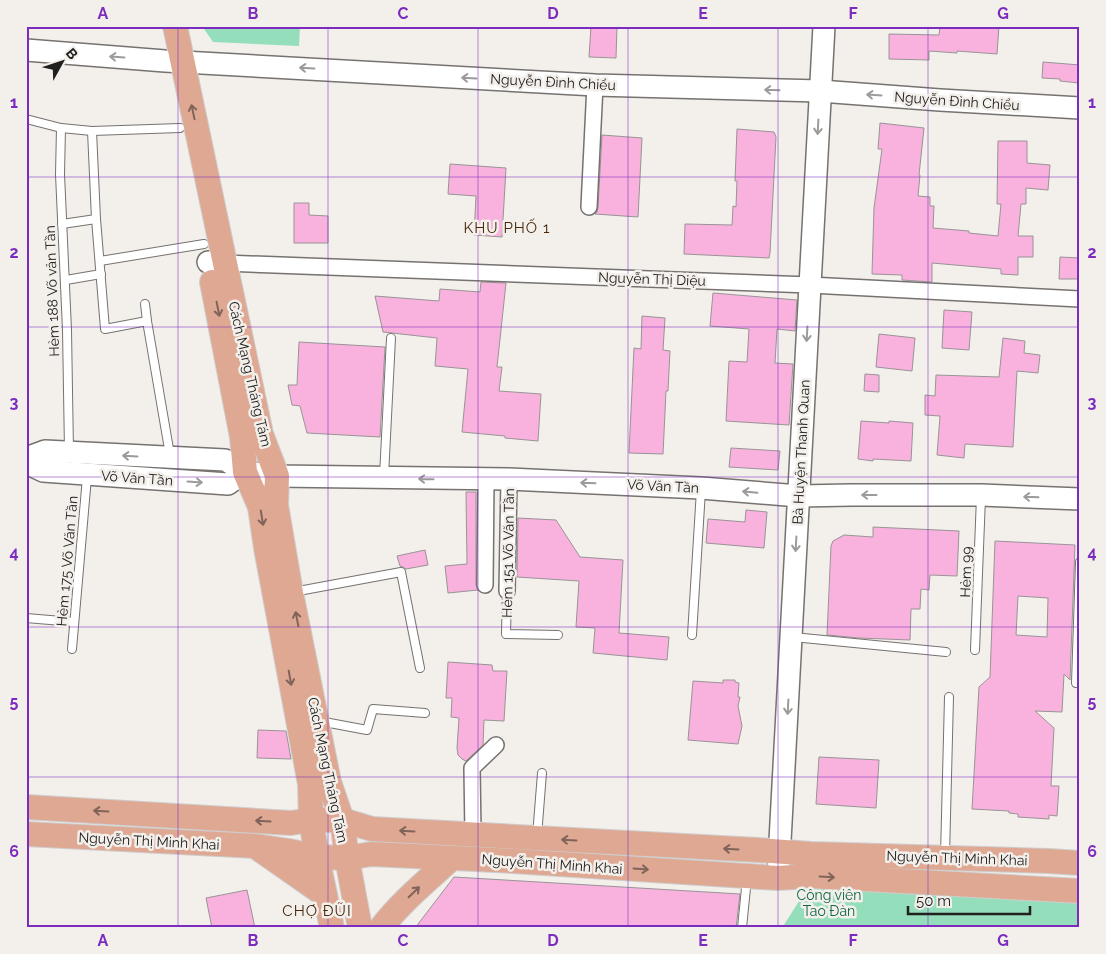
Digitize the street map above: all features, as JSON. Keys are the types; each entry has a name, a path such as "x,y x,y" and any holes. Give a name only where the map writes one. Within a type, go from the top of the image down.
{"main road":[{"name":"Cách Mạng Tháng Tám","path":"159,26 174,61 212,256 246,472 260,506 266,548 310,784 311,820 317,857 332,928"},
{"name":"Cách Mạng Tháng Tám","path":"175,26 174,61 180,128 212,256 249,376 261,434 277,476 276,505 291,593 329,782 342,820 360,928"},
{"name":"Bà Huyện Thanh Quan","path":"778,878 824,26"},
{"name":"Nguyễn Đình Chiểu","path":"26,50 174,61 594,85 820,91 1080,108"},
{"name":"Võ Văn Tần","path":"26,458 45,451 224,460 246,472 277,476 508,479 701,488 799,496 851,494 981,495 1080,499"},
{"name":"Võ Văn Tần","path":"26,463 43,471 228,484 246,472"},
{"name":"Nguyễn Thị Minh Khai","path":"26,807 291,822 342,820 372,829 811,854 1080,863"},
{"name":"Nguyễn Thị Minh Khai","path":"26,834 256,846 317,857 347,858 371,854 778,878 810,876 1080,891"},
{"path":"256,846 325,895"},
{"path":"382,928 398,908 452,858"}],"street":[{"path":"589,207 594,85"},
{"name":"Nguyễn Thị Diệu","path":"212,256 1080,299"},
{"path":"486,479 486,585"},
{"name":"Hẻm 151 Võ Văn Tần","path":"507,591 508,479"},
{"path":"473,834 472,768 496,745"}],"lane":[{"path":"26,119 62,128 92,131 180,128"},
{"name":"Hẻm 188 Võ văn Tần","path":"62,128 60,174 66,280 69,453"},
{"path":"92,131 96,219 105,329 147,321"},
{"path":"62,224 96,219"},
{"path":"100,261 212,256"},
{"path":"66,280 101,274"},
{"path":"145,304 170,458"},
{"path":"384,478 391,338"},
{"name":"Hẻm 175 Võ Văn Tần","path":"72,649 87,474"},
{"path":"692,635 701,488"},
{"name":"Hẻm 99","path":"975,650 981,495"},
{"path":"1076,683 1080,562"},
{"path":"291,593 401,572 420,668"},
{"name":"Hẻm 151 Võ Văn Tần","path":"507,591 506,634 558,635"},
{"path":"26,618 74,622"},
{"path":"791,636 946,652"},
{"path":"945,858 949,697"},
{"path":"317,721 367,730 373,709 425,713"},
{"path":"537,838 542,773"},
{"path":"742,928 747,876"}],"green space":[{"path":"202,26 300,26 299,46 213,42"},
{"name":"Công viên Tao Đàn","path":"815,876 1080,894 1080,928 782,928"}],"building":[{"path":"591,26 617,26 616,58 589,57"},
{"path":"940,26 999,26 997,54 929,51 929,60 889,59 889,34 939,35"},
{"path":"1043,62 1080,65 1079,83 1042,78"},
{"path":"880,123 924,128 918,196 930,197 930,206 934,206 933,228 998,236 1001,204 997,204 998,141 1027,141 1027,163 1050,165 1048,190 1026,188 1026,204 1021,204 1018,236 1033,236 1033,257 1018,257 1018,275 1001,274 1001,269 932,263 932,282 902,280 902,275 872,274 874,208 882,149 878,149"},
{"path":"737,129 774,132 776,137 769,258 684,254 685,224 732,225 733,206 736,207"},
{"path":"602,135 642,138 638,217 595,214 598,207"},
{"path":"450,164 506,168 502,237 474,235 476,196 448,194"},
{"path":"294,203 309,203 309,215 328,216 328,243 294,243"},
{"path":"1060,257 1080,258 1080,279 1059,279"},
{"path":"481,282 506,283 497,367 502,367 499,391 541,394 538,441 462,432 468,369 435,366 437,338 383,332 375,296 439,301 440,289 480,292"},
{"path":"713,293 797,300 795,331 777,329 775,363 793,364 789,425 726,421 729,361 747,362 749,329 710,326"},
{"path":"944,310 972,312 969,350 942,348"},
{"path":"642,316 665,318 663,350 670,351 663,454 629,453 634,348 641,349"},
{"path":"879,334 915,338 912,371 876,367"},
{"path":"1003,338 1025,341 1024,353 1040,355 1038,373 1017,371 1013,447 965,444 964,458 937,455 940,416 925,415 925,395 935,396 936,375 999,377"},
{"path":"299,342 385,347 380,437 307,433 300,406 292,405 288,385 297,385"},
{"path":"865,374 879,375 879,392 864,391"},
{"path":"861,421 913,423 911,461 858,459"},
{"path":"731,448 780,451 778,470 729,467"},
{"path":"466,492 476,492 476,585 478,590 448,593 445,566 467,564"},
{"path":"746,510 767,512 764,548 706,543 708,519 745,522"},
{"path":"518,518 556,520 580,557 623,560 619,633 669,637 667,660 593,653 595,628 576,627 579,581 517,577"},
{"path":"873,527 959,531 957,576 930,575 929,590 921,589 920,609 911,609 910,640 827,635 831,546 833,541 844,535 873,537"},
{"path":"995,541 1075,545 1070,680 1064,674 1062,712 1035,711 1054,728 1051,786 1059,786 1057,816 1049,815 1049,819 1018,817 1018,814 1009,813 1009,811 972,809 979,687 990,677","holes":["1018,596 1048,598 1047,637 1016,635"]},
{"path":"425,550 428,565 406,569 400,566 397,556"},
{"path":"448,662 492,665 493,671 507,671 504,721 484,720 483,745 466,761 458,755 459,718 451,717 452,698 446,698"},
{"path":"723,680 735,680 735,682 739,683 738,697 740,697 738,706 742,726 738,744 688,740 693,681 723,683"},
{"path":"258,730 286,731 291,759 257,758"},
{"path":"819,757 879,760 876,808 816,804"},
{"path":"454,877 740,894 736,928 415,928"},
{"path":"247,890 255,928 212,928 206,898"}],"district":[{"name":"KHU PHỐ 1","path":"507,228"},
{"name":"CHỢ ĐŨI","path":"317,911"}]}
